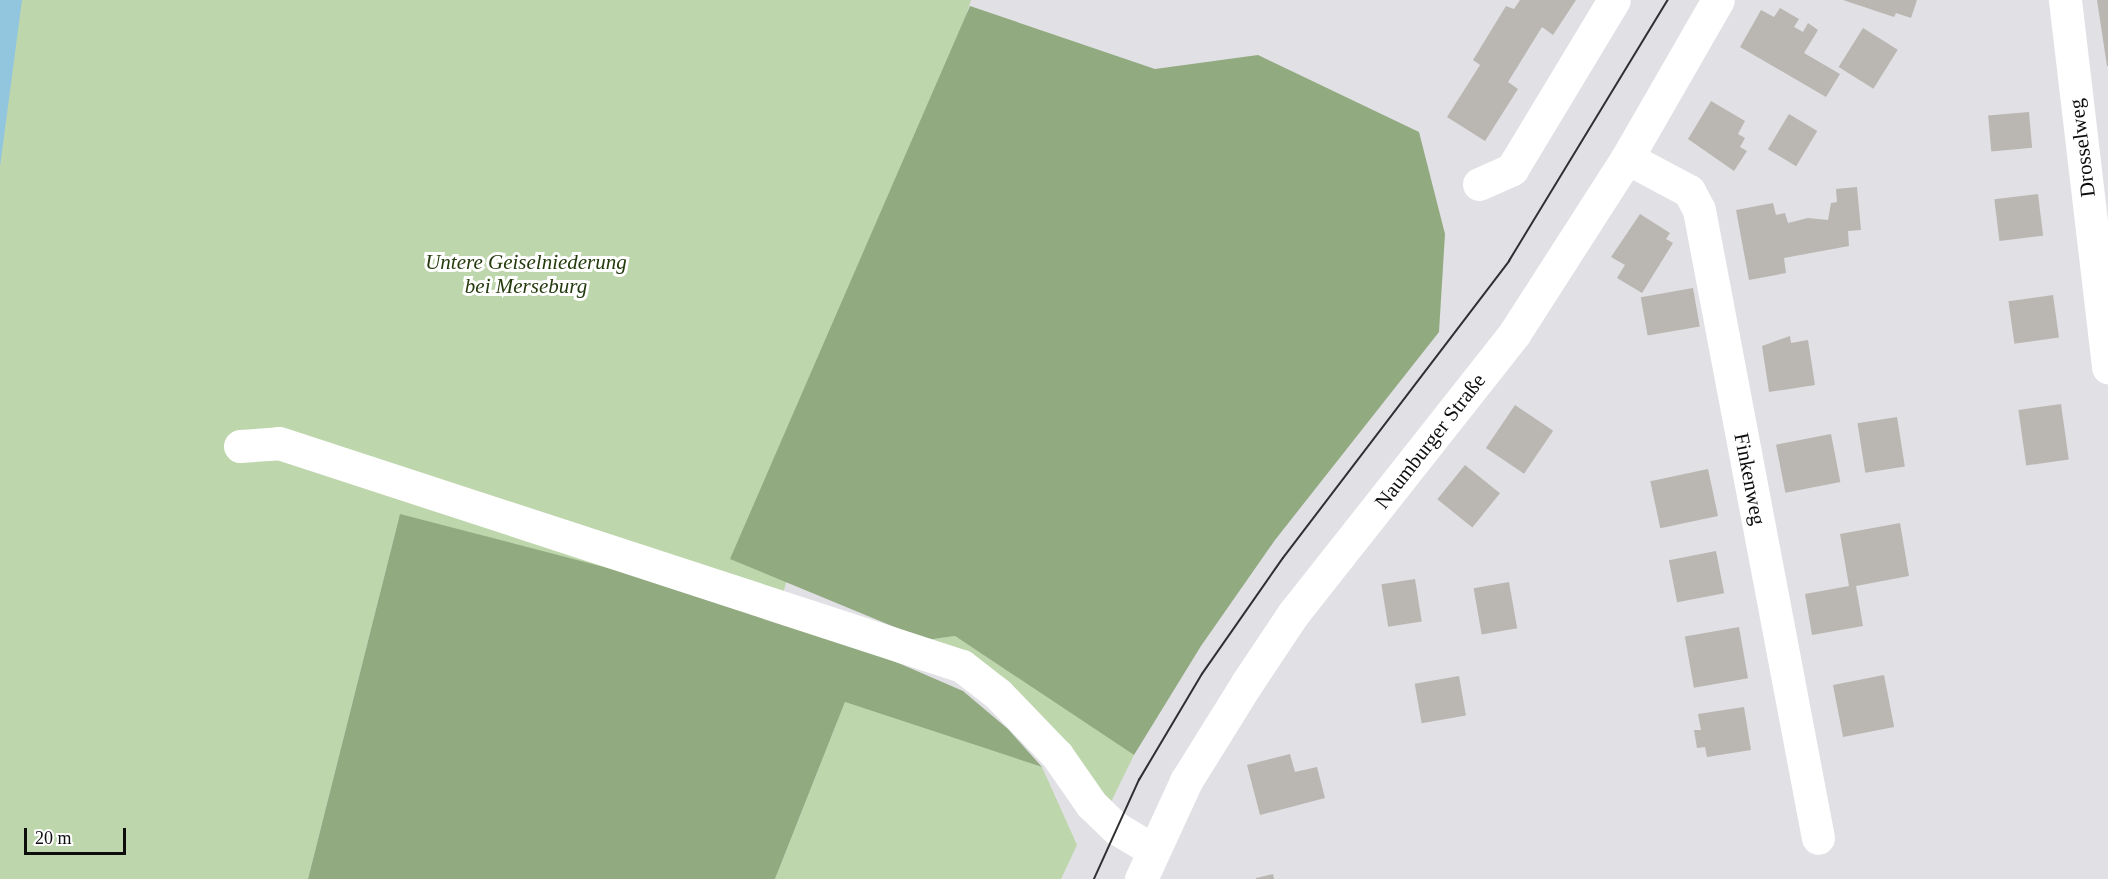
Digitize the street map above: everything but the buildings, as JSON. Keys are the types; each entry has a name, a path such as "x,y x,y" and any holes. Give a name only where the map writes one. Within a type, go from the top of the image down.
{"street":[{"path":"1479,184 1512,169 1614,0"},
{"name":"Naumburger Straße","path":"1147,865 1186,781 1293,615 1514,334 1627,158 1718,0"},
{"name":"Drosselweg","path":"2065,0 2108,367"},
{"name":"Finkenweg","path":"1627,158 1689,191 1699,210 1818,838"},
{"path":"240,446 279,443 962,666 998,694 1057,755 1091,804 1116,828 1147,865"}],"green space":[{"name":"Untere Geiselniederung bei Merseburg","path":"0,0 971,0 795,549 764,665 399,518 308,879 0,879"},
{"path":"970,6 1155,69 1258,55 1419,132 1445,234 1439,332 1275,540 1201,646 1134,755 955,636 926,640 730,559"},
{"path":"400,514 673,585 866,649 963,691 1008,729 1042,767 845,702 775,879 308,879"},
{"path":"955,636 1134,755 1108,808 926,640"},
{"path":"845,702 1042,767 1077,845 1061,879 775,879"}],"water":[{"path":"0,0 22,0 0,167"}],"tram line":[{"path":"1094,879 1139,780 1202,674 1283,558 1509,261 1668,0"}]}
